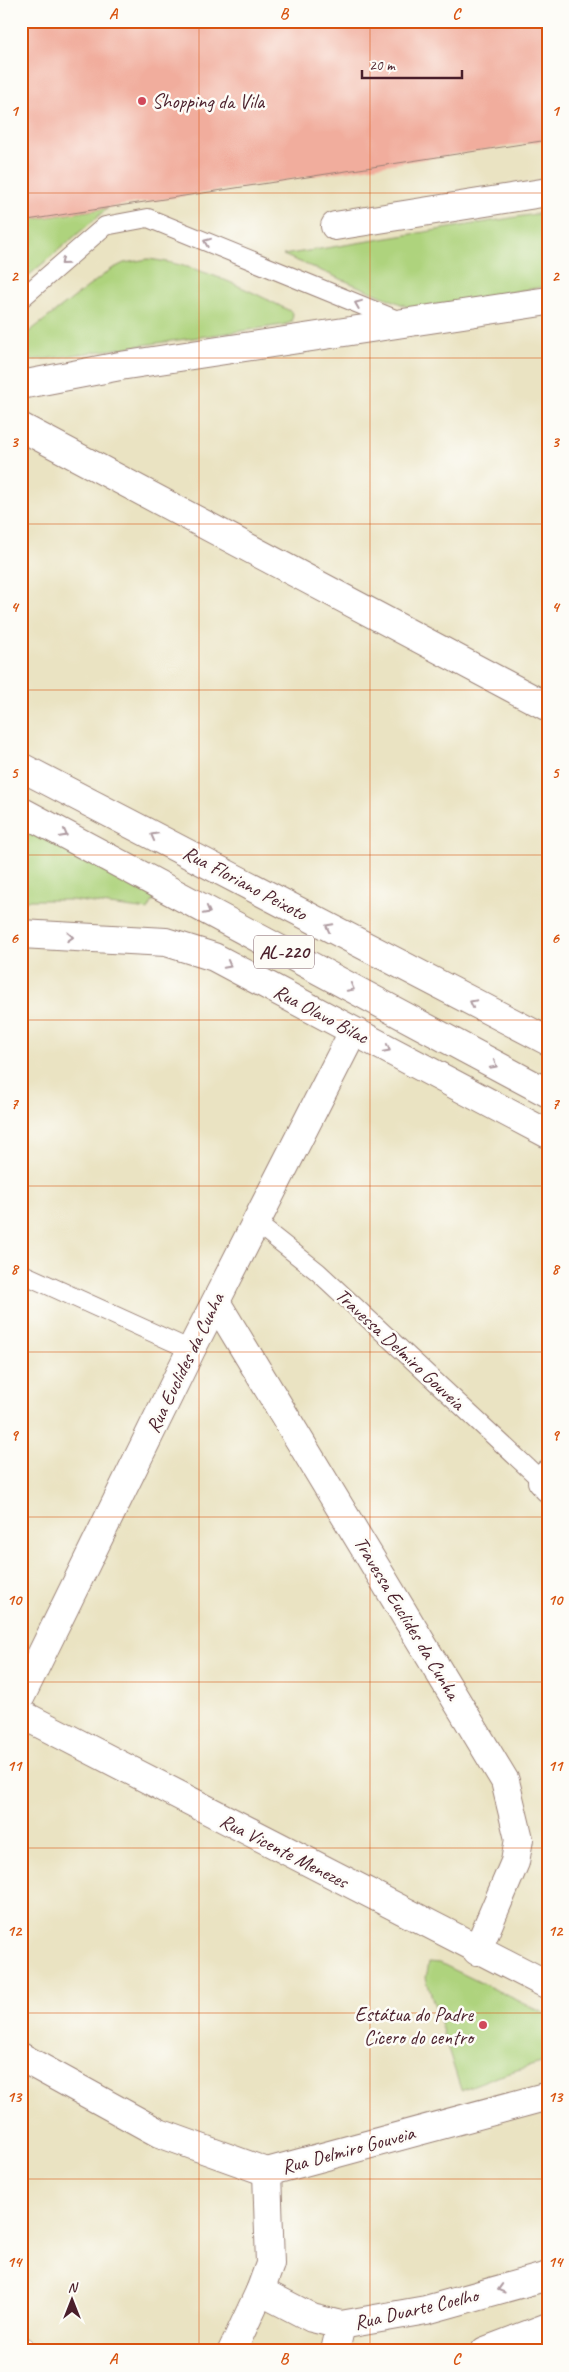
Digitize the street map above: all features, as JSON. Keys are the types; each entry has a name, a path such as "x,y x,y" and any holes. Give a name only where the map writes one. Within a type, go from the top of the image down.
{"main road":[{"path":"335,226 548,192"},
{"path":"21,385 120,366 548,301"},
{"path":"21,427 548,707"},
{"name":"Rua Floriano Peixoto","path":"21,767 548,1041"},
{"name":"AL-220","path":"21,811 548,1093"},
{"name":"Rua Olavo Bilac","path":"21,934 166,942 214,957 548,1134"},
{"name":"Rua Euclides da Cunha","path":"21,1696 255,1222 353,1032"},
{"name":"Travessa Euclides da Cunha","path":"216,1302 505,1781 519,1839 515,1862 477,1951"},
{"name":"Rua Vicente Menezes","path":"21,1714 477,1951 548,1985"},
{"name":"Rua Delmiro Gouveia","path":"21,2057 159,2133 267,2172 548,2096"},
{"path":"232,2351 270,2264 267,2172"},
{"name":"Rua Duarte Coelho","path":"260,2290 312,2318 338,2338 426,2310 548,2276"},
{"path":"485,2351 548,2327"}],"lane":[{"path":"21,299 106,226 148,218 403,322"},
{"name":"Travessa Delmiro Gouveia","path":"255,1222 318,1272 546,1481"},
{"path":"21,1273 191,1350"}],"green space":[{"path":"108,208 21,282 21,221"},
{"path":"548,212 548,286 413,309 283,255"},
{"path":"148,259 185,266 239,286 293,313 292,322 283,325 21,361 21,338 110,270 124,263"},
{"path":"21,825 155,897 148,910 71,900 21,900"},
{"path":"429,1962 440,1963 548,2015 548,2061 500,2075 461,2090 426,1978"}],"building":[{"path":"21,21 548,21 548,140 21,221"}],"place":[{"name":"Shopping da Vila","path":"142,101"},
{"name":"Estátua do Padre Cícero do centro","path":"483,2025"}]}
